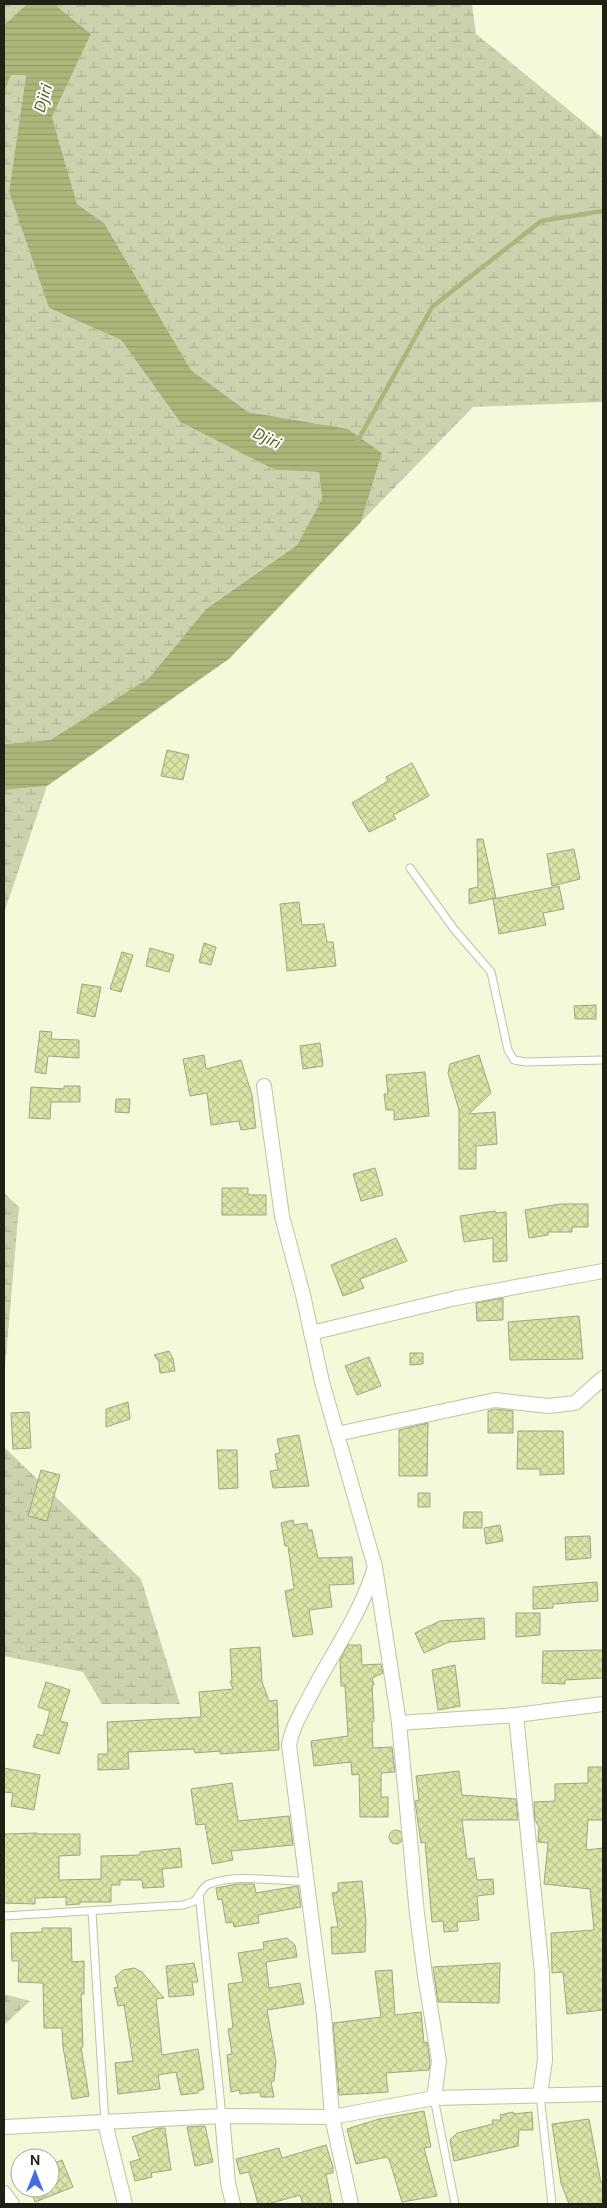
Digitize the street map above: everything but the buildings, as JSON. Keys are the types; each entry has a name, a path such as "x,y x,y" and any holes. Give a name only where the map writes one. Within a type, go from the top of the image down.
{"street":[{"path":"264,1086 282,1216 303,1295 310,1333 375,1567 399,1723 417,1914 439,2060 434,2098"},
{"path":"310,1333 456,1298 603,1271"},
{"path":"337,1434 495,1400 548,1406 575,1403 603,1378"},
{"path":"351,2204 332,2117 324,2015 289,1745 292,1732 344,1634 369,1584 375,1567"},
{"path":"399,1723 516,1715 603,1704"},
{"path":"516,1715 542,1973 545,2060 540,2095"},
{"path":"4,2127 222,2116 332,2117 434,2098 603,2094"},
{"path":"222,2116 228,2183 233,2204"},
{"path":"105,2123 125,2204"},
{"path":"4,2193 12,2204"}],"lane":[{"path":"410,868 454,929 491,972 510,1056 514,1060 526,1062 603,1060"},
{"path":"4,1916 183,1905 194,1901 207,1884 217,1882 248,1879 284,1882 306,1881"},
{"path":"199,1894 222,2116"},
{"path":"92,1912 105,2123"},
{"path":"540,2095 552,2204"},
{"path":"434,2098 455,2204"}],"green space":[{"path":"4,4 27,4 4,25"},
{"path":"54,4 472,4 476,34 603,138 603,402 473,407 361,522 382,453 348,429 248,412 191,370 104,223 77,204 52,117 91,34"},
{"path":"11,75 26,75 9,192 49,308 121,340 180,422 275,470 319,472 322,499 297,545 206,609 149,678 50,740 4,744 4,92"},
{"path":"47,786 4,913 4,790"},
{"path":"4,1193 19,1207 4,1379"},
{"path":"4,1447 141,1579 180,1704 102,1704 83,1672 4,1656"},
{"path":"4,1994 30,2001 4,2025"}],"water":[{"name":"Djiri","path":"27,4 54,4 91,34 52,117 77,204 104,223 191,370 248,412 348,429 382,453 361,522 229,659 47,786 4,790 4,744 50,740 149,678 206,609 297,545 322,499 319,472 275,470 180,422 121,340 49,308 9,192 26,75 11,75 4,92 4,25"}],"waterway":[{"path":"357,442 432,307 541,221 603,211"}]}
